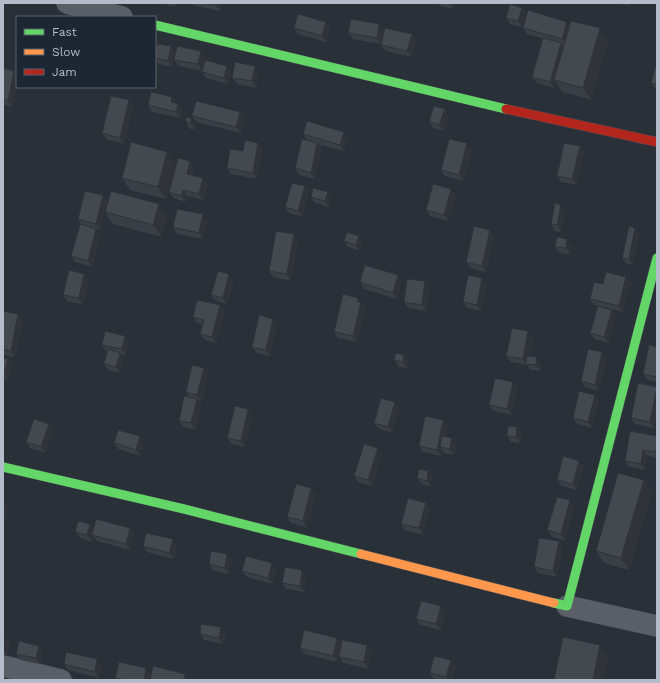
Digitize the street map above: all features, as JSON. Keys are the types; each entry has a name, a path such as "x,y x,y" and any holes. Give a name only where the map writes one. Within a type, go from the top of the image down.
{"street":[{"path":"67,3 118,16"},
{"path":"156,25 493,106 657,142"},
{"path":"567,606 657,258"},
{"path":"3,467 184,509 567,606 657,626"},
{"path":"3,666 62,680"}],"building":[{"path":"510,4 522,8 518,21 506,18"},
{"path":"528,10 567,22 562,39 523,28"},
{"path":"298,14 326,22 322,36 294,28"},
{"path":"351,19 379,24 377,38 348,33"},
{"path":"571,21 600,28 583,88 554,80"},
{"path":"385,28 412,34 407,51 381,45"},
{"path":"543,38 561,43 550,82 532,77"},
{"path":"157,44 171,46 168,61 156,58"},
{"path":"177,46 201,51 198,64 174,60"},
{"path":"205,60 227,66 224,78 202,72"},
{"path":"657,61 657,84 651,83"},
{"path":"235,62 255,66 252,81 232,78"},
{"path":"3,68 14,71 8,101 3,99"},
{"path":"151,92 172,97 171,102 178,104 176,112 148,105"},
{"path":"111,96 129,100 120,138 102,133"},
{"path":"196,101 240,112 236,127 192,116"},
{"path":"434,106 445,109 439,125 429,121"},
{"path":"186,117 191,118 191,123 186,123"},
{"path":"307,121 344,132 340,145 303,134"},
{"path":"302,139 317,143 311,173 295,168"},
{"path":"449,139 467,143 459,175 441,170"},
{"path":"245,140 258,143 253,173 227,168 230,149 243,151"},
{"path":"131,142 167,152 158,187 122,178"},
{"path":"564,143 580,146 572,179 557,176"},
{"path":"178,158 190,161 187,174 203,178 199,194 183,190 181,196 169,192"},
{"path":"292,183 305,186 298,211 285,207"},
{"path":"433,184 451,189 444,215 426,210"},
{"path":"313,188 328,192 325,201 311,197"},
{"path":"85,191 103,195 96,224 78,219"},
{"path":"111,191 159,204 153,225 105,212"},
{"path":"555,203 561,205 557,225 551,224"},
{"path":"177,209 203,214 199,233 173,227"},
{"path":"80,224 96,229 88,261 71,256"},
{"path":"474,226 490,230 482,266 466,262"},
{"path":"629,226 635,228 629,259 622,258"},
{"path":"276,231 294,234 287,274 269,271"},
{"path":"347,232 359,236 356,245 344,241"},
{"path":"557,237 567,239 566,248 555,247"},
{"path":"365,265 398,275 393,293 360,282"},
{"path":"69,270 84,274 79,298 63,295"},
{"path":"218,271 229,274 223,298 211,295"},
{"path":"606,272 626,277 619,306 590,299 594,282 603,284"},
{"path":"468,275 482,278 477,305 463,302"},
{"path":"407,279 425,281 422,305 404,302"},
{"path":"343,294 358,298 358,302 361,302 353,336 334,332"},
{"path":"197,300 220,305 212,337 200,334 204,320 193,317"},
{"path":"598,306 612,310 604,337 590,333"},
{"path":"3,311 18,314 11,351 3,349"},
{"path":"259,315 273,319 266,350 252,347"},
{"path":"512,328 528,331 523,359 506,356"},
{"path":"105,331 125,336 122,349 102,345"},
{"path":"649,345 657,347 657,377 643,374"},
{"path":"108,349 120,353 116,367 104,364"},
{"path":"588,349 602,352 595,385 581,381"},
{"path":"396,353 404,355 403,362 394,360"},
{"path":"527,356 537,357 536,365 526,364"},
{"path":"3,358 8,359 4,374 3,373"},
{"path":"192,365 204,368 197,395 186,392"},
{"path":"495,378 513,382 507,409 489,405"},
{"path":"638,383 657,387 650,422 631,418"},
{"path":"579,391 595,395 588,422 573,418"},
{"path":"184,396 197,399 191,423 179,421"},
{"path":"381,398 395,402 388,427 374,423"},
{"path":"235,406 248,409 241,441 227,438"},
{"path":"425,416 443,420 437,450 419,446"},
{"path":"34,419 49,424 41,447 26,442"},
{"path":"508,426 517,427 516,437 507,436"},
{"path":"118,430 140,436 136,450 114,443"},
{"path":"630,431 657,436 656,452 643,450 641,464 625,461"},
{"path":"442,436 452,438 450,449 440,447"},
{"path":"364,444 378,448 368,480 354,476"},
{"path":"563,456 579,461 573,484 557,480"},
{"path":"419,469 428,471 427,481 417,478"},
{"path":"618,473 644,480 621,558 596,551"},
{"path":"296,484 311,488 303,521 287,517"},
{"path":"557,497 570,500 561,534 547,530"},
{"path":"408,498 426,503 419,528 401,524"},
{"path":"96,519 130,528 126,544 92,535"},
{"path":"78,521 90,524 87,535 75,532"},
{"path":"146,533 173,539 169,553 143,546"},
{"path":"539,538 559,541 553,571 534,567"},
{"path":"211,551 227,554 225,568 209,564"},
{"path":"246,556 272,563 268,578 242,571"},
{"path":"285,567 302,570 300,586 282,583"},
{"path":"421,601 441,606 436,624 416,619"},
{"path":"201,624 221,627 219,638 200,634"},
{"path":"304,630 337,638 333,656 300,648"},
{"path":"563,637 600,645 593,680 554,680"},
{"path":"342,640 367,645 364,662 339,657"},
{"path":"19,641 39,646 36,658 16,654"},
{"path":"66,652 97,659 95,672 64,664"},
{"path":"434,656 451,660 446,677 430,673"},
{"path":"119,662 146,668 144,680 125,680 115,678"},
{"path":"153,666 185,674 184,680 150,680"}],"traffic: fast":[{"path":"156,25 506,109"},
{"path":"554,603 567,606 657,258"},
{"path":"3,467 184,509 361,554"}],"traffic: slow":[{"path":"361,554 554,603"}],"traffic: jam":[{"path":"506,109 657,142"}]}
